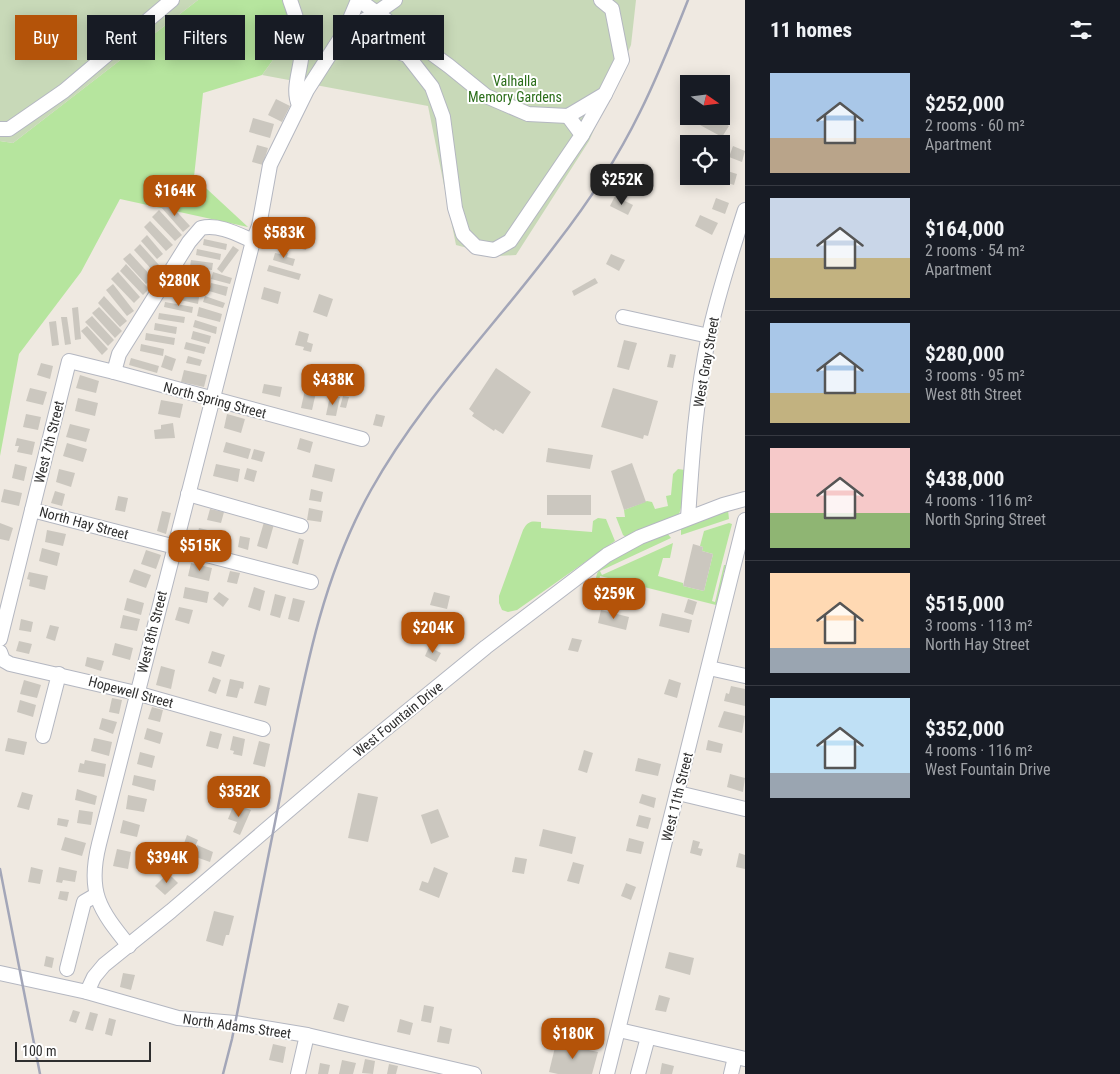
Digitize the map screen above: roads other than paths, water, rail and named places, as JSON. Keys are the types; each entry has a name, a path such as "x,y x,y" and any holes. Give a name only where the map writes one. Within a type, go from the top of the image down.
{"street":[{"path":"0,129 10,129 64,91 172,0"},
{"path":"290,0 300,30 302,47 295,97 299,105"},
{"path":"358,0 377,12 486,96 528,114 568,116 606,94"},
{"name":"West 8th Street","path":"352,15 358,0"},
{"path":"372,15 395,0"},
{"path":"411,60 424,76 438,100 443,117 456,208 463,234 476,247 494,250 510,241 582,135 606,94 622,60 612,9 601,0"},
{"name":"West 8th Street","path":"129,946 106,916 96,895 94,882 95,861 136,693 258,226 270,165 307,90 333,50"},
{"path":"568,116 582,135"},
{"name":"West Gray Street","path":"688,518 698,406 709,336 724,276 745,210"},
{"path":"114,372 119,354 189,242 201,228 212,227 235,232 253,241"},
{"path":"623,317 709,336"},
{"name":"North Spring Street","path":"69,361 362,439"},
{"name":"West 7th Street","path":"0,639 69,361"},
{"path":"188,494 301,526"},
{"name":"West Fountain Drive","path":"87,992 94,977 104,965 129,946 365,745 456,671 607,554 640,537 688,518 745,499"},
{"name":"North Hay Street","path":"32,510 311,582"},
{"name":"West 11th Street","path":"607,1074 745,520"},
{"name":"Hopewell Street","path":"1,654 10,664 136,693 263,729"},
{"path":"709,668 745,676"},
{"path":"42,736 59,674"},
{"path":"678,793 745,809"},
{"path":"67,969 84,902 96,895"},
{"name":"North Adams Street","path":"0,973 87,992 178,1018 235,1023 307,1035 454,1072 474,1074"},
{"path":"619,1030 740,1058 731,1074"},
{"path":"298,1074 307,1035"},
{"path":"638,1074 648,1037"}],"railway":[{"path":"223,1074 232,1039 307,666 316,630 339,558 371,490 412,425 533,274 591,197 622,147 647,98 688,0"},
{"path":"0,869 40,1074"}],"park label":[{"name":"Valhalla Memory Gardens","path":"515,89"}]}
